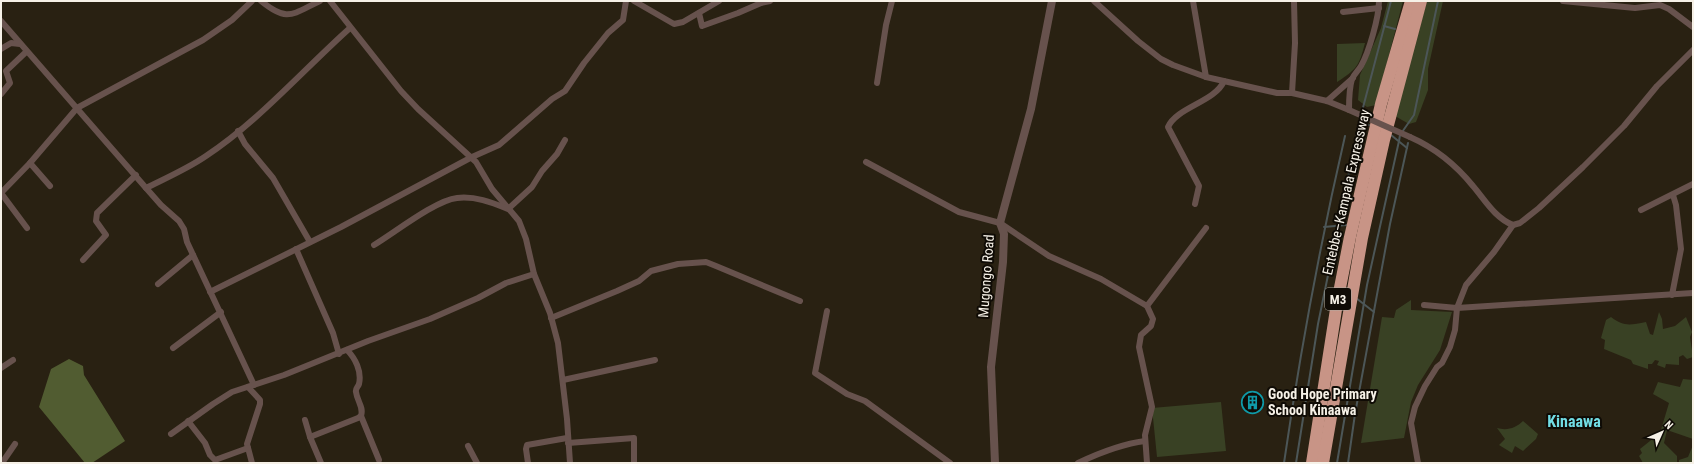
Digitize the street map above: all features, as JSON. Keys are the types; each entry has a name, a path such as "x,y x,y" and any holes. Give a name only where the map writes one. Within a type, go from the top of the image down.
{"highway":[{"name":"Entebbe–Kampala Expressway","path":"1312,463 1337,303 1350,237 1381,104 1411,1"},
{"name":"Entebbe–Kampala Expressway","path":"1323,463 1362,238 1384,140 1421,1"}],"street":[{"path":"27,228 1,193 30,163 77,108 203,40 232,20 252,1"},
{"path":"261,1 279,14 286,16 320,1"},
{"path":"330,1 405,96 472,157 492,189 519,221 526,239 534,274 551,318 558,342 563,380 570,463"},
{"path":"210,292 429,181 472,157 499,145 552,99 565,92 584,63 608,34 623,20 626,1"},
{"path":"634,1 674,24 683,22 719,1"},
{"path":"699,13 702,26 761,3 770,1"},
{"path":"877,83 886,25 892,1"},
{"name":"Mugongo Road","path":"995,463 991,367 1004,248 1004,234 1000,223 1031,109 1052,1"},
{"path":"1094,1 1119,25 1161,59 1206,77 1277,93 1292,93 1327,100 1426,144 1455,167 1473,186 1488,207 1508,223 1513,225"},
{"path":"1193,1 1206,77"},
{"path":"1292,93 1296,43 1294,1"},
{"path":"1327,100 1353,78 1362,65 1377,19 1379,1"},
{"path":"1563,1 1646,8 1660,3 1693,27"},
{"path":"1343,12 1379,8"},
{"path":"1,21 26,52 161,205 179,221 184,229 187,242 221,312 251,386 260,400 247,444 252,463"},
{"path":"146,188 206,156 238,131 290,87 350,28"},
{"path":"1,49 11,43 20,44"},
{"path":"1418,463 1410,422 1425,386 1442,363 1450,347 1455,330 1457,308 1469,280 1494,252 1513,225 1520,223 1539,208 1583,167 1624,126 1657,86 1693,50"},
{"path":"1,94 10,83 6,71 26,52"},
{"path":"1349,110 1349,94 1353,78"},
{"path":"1195,204 1199,186 1168,128 1182,113 1220,88 1224,81"},
{"path":"238,131 245,144 273,178 310,242"},
{"path":"508,209 532,187 542,171 557,154 565,140"},
{"path":"866,162 959,212 1000,223 1049,256 1101,279 1147,306 1153,319 1151,326 1141,336 1139,347 1152,407 1152,413 1145,431 1147,463"},
{"path":"30,163 50,186"},
{"path":"83,260 106,235 96,221 97,213 136,175"},
{"path":"1641,210 1693,184"},
{"path":"484,199 492,189"},
{"path":"1672,295 1681,249 1676,204 1673,195"},
{"path":"374,245 437,205 449,200 458,198 484,199 508,209"},
{"path":"1147,306 1206,228"},
{"path":"296,249 333,333 339,354"},
{"path":"158,284 193,255"},
{"path":"551,318 639,281 651,270 678,264 706,262 800,301"},
{"path":"438,312 472,298 520,274 534,274"},
{"path":"171,434 225,396 453,310 506,283 534,274"},
{"path":"1424,305 1457,308 1693,293"},
{"path":"827,311 815,373 847,394 865,401 950,463"},
{"path":"173,348 221,312"},
{"path":"347,350 354,356 358,368 359,379 356,390 363,411 361,416 379,460"},
{"path":"1,368 13,360"},
{"path":"563,380 655,360"},
{"path":"310,437 361,416"},
{"path":"306,420 310,437 321,463"},
{"path":"188,421 205,444 210,455 215,460 248,448"},
{"path":"528,463 526,449 527,445 568,440 634,438 634,463"},
{"path":"1078,463 1113,448 1132,443 1145,442"},
{"path":"2,463 15,444"},
{"path":"468,446 477,463"}],"green space":[{"path":"1388,1 1403,1 1376,105 1367,107 1358,100 1360,75 1381,28"},
{"path":"1427,1 1443,1 1428,69 1428,90 1416,122 1409,124 1395,116"},
{"path":"1365,43 1359,62 1349,74 1337,82 1337,44"},
{"path":"1411,300 1411,310 1452,312 1440,350 1418,385 1411,402 1404,438 1361,443 1382,317 1394,318 1396,310"},
{"path":"1659,312 1662,319 1663,329 1675,326 1686,317 1692,332 1690,337 1693,357 1687,359 1683,355 1679,357 1679,365 1666,364 1665,368 1657,365 1659,361 1655,360 1652,364 1648,364 1648,369 1633,364 1631,360 1604,349 1605,340 1601,338 1606,320 1611,317 1624,324 1646,322 1650,334 1653,335"},
{"path":"69,359 83,366 84,375 125,441 92,463 85,463 39,407 51,369"},
{"path":"1683,379 1693,380 1693,439 1667,430 1664,443 1677,456 1677,463 1643,463 1639,456 1642,453 1640,449 1660,433 1669,403 1653,394 1658,382 1680,387"},
{"path":"1221,402 1226,451 1157,457 1152,408"},
{"path":"1523,421 1538,434 1536,439 1523,451 1515,446 1512,453 1499,445 1505,439 1497,428 1511,428"},
{"path":"1693,445 1693,463 1679,463 1679,460 1688,457"}],"waterway":[{"path":"1296,463 1318,324 1360,119 1391,1"},
{"path":"1337,463 1367,285 1400,135 1414,115 1438,1"},
{"path":"1384,26 1395,29"},
{"path":"1359,126 1369,125"},
{"path":"1391,135 1407,148"},
{"path":"1284,463 1311,299 1345,136"},
{"path":"1348,463 1355,414 1390,224 1408,143"},
{"path":"1324,227 1346,225"},
{"path":"1356,298 1374,312"}],"place":[{"name":"Good Hope Primary School Kinaawa","path":"1253,402"}],"district":[{"name":"Kinaawa","path":"1574,421"}]}
